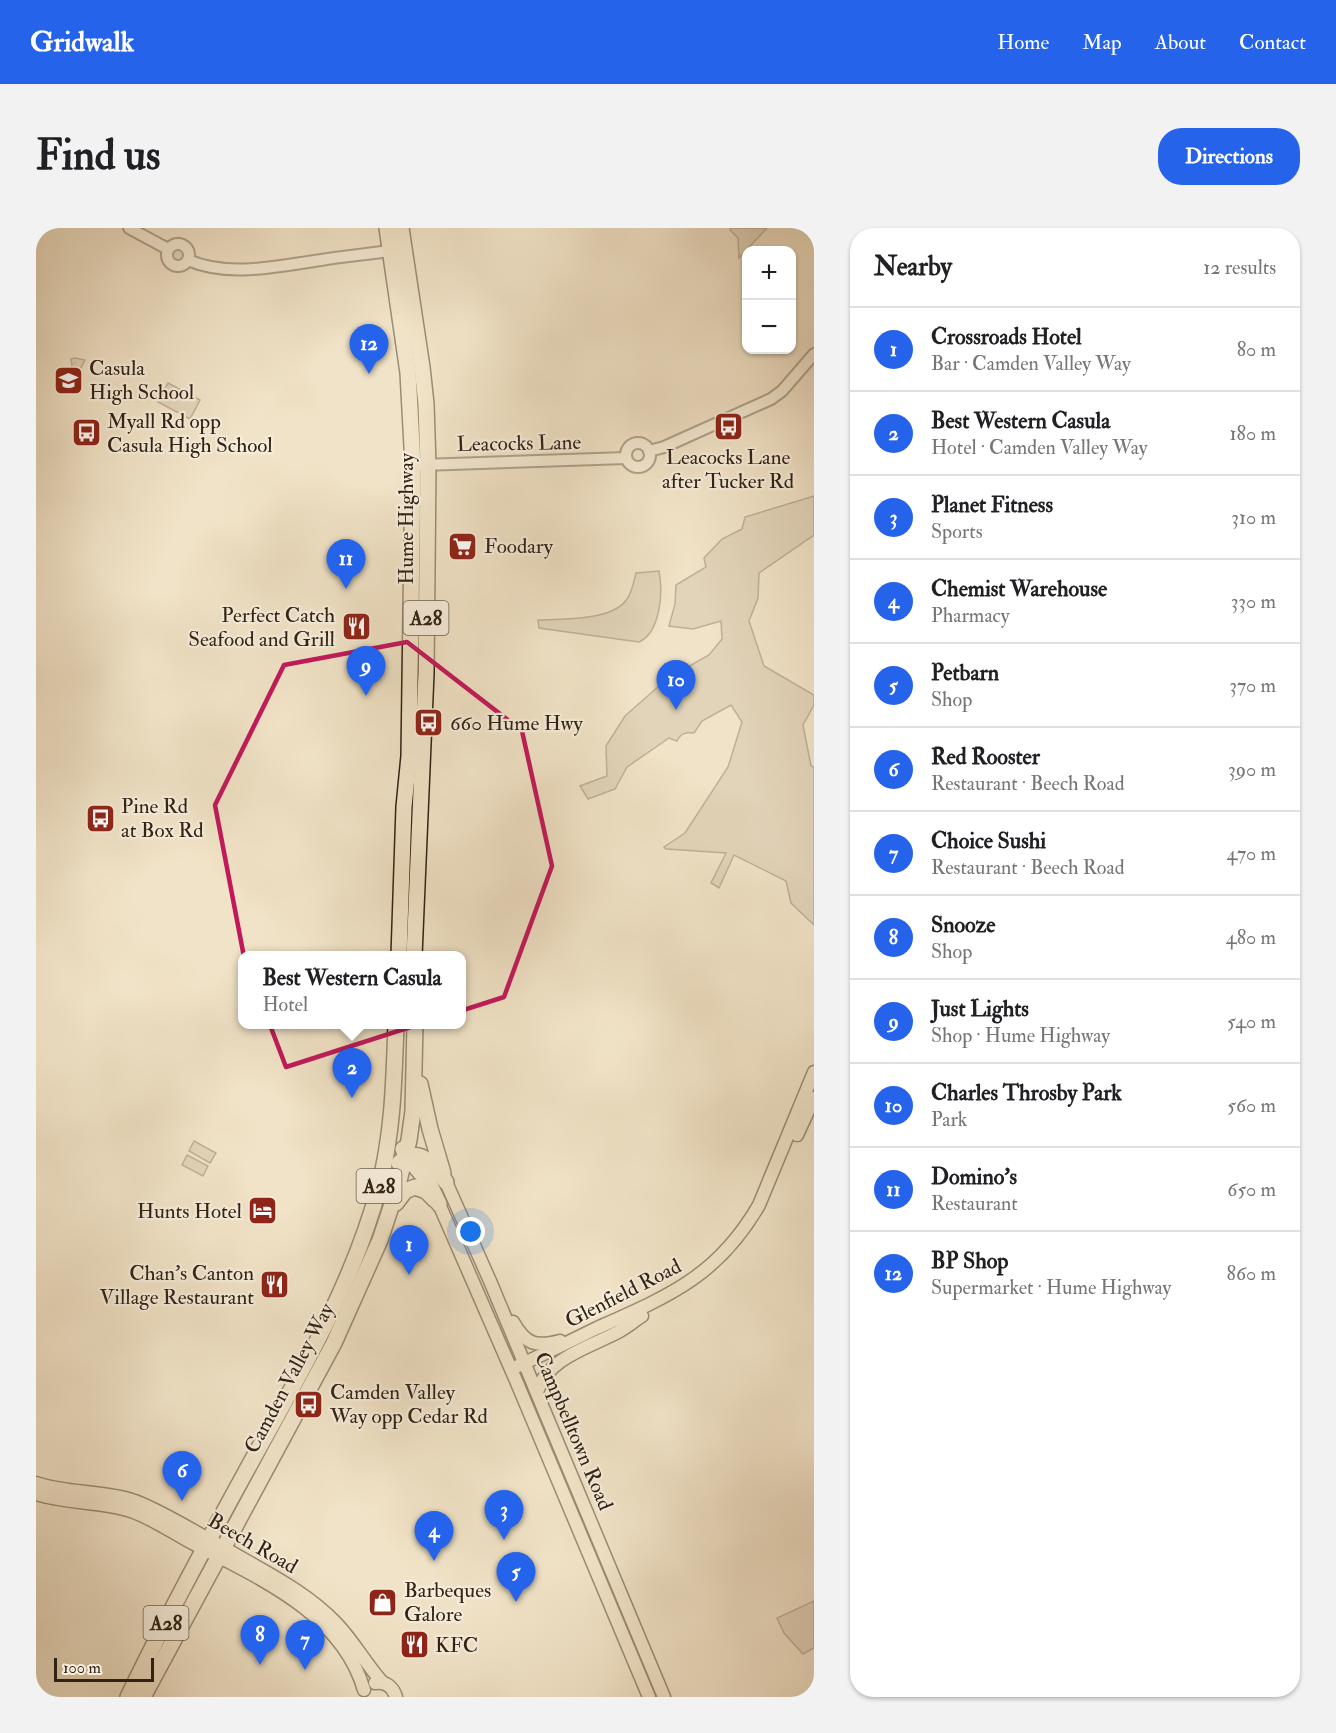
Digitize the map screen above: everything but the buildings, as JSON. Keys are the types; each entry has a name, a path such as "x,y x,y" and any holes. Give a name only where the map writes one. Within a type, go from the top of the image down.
{"highway":[{"name":"Hume Highway","path":"387,228 397,250"},
{"name":"Hume Highway","path":"401,228 397,250 408,373 421,465 425,684 414,951"},
{"name":"Hume Highway","path":"399,951 421,465"},
{"name":"Camden Valley Way","path":"143,1697 336,1303 363,1238 379,1188 391,1122 396,1029"},
{"path":"403,1029 402,1140 406,1157 429,1183 439,1204"},
{"name":"A28","path":"415,1029 415,1060 430,1129 446,1182"},
{"name":"Camden Valley Way","path":"128,1697 334,1343 380,1240 406,1157 412,1126 415,1060"},
{"path":"336,1303 348,1293 366,1253 394,1169 406,1157 418,1156 435,1166 446,1182"},
{"path":"390,1212 405,1191 415,1187 426,1191 439,1204"}],"main road":[{"name":"Glenfield Road","path":"526,1367 598,1328 660,1299 697,1277 726,1252 759,1205 814,1072"},
{"name":"Glenfield Road","path":"513,1373 642,1316 693,1289 716,1272 740,1247 755,1226 771,1196 814,1098"},
{"name":"Campbelltown Road","path":"446,1182 537,1392 664,1697"},
{"name":"Campbelltown Road","path":"439,1204 513,1373 649,1697"},
{"path":"490,1281 518,1330 530,1342 545,1344 598,1328"},
{"path":"537,1392 541,1382 566,1357 620,1331 642,1316"},
{"name":"Beech Road","path":"36,1484 68,1491 109,1495 134,1501 159,1512 293,1599 327,1627 347,1652 360,1676 363,1694"},
{"name":"Beech Road","path":"36,1494 63,1501 106,1505 132,1511 214,1549 310,1600 336,1623 382,1682 390,1686 396,1697"},
{"path":"363,1694 373,1683 382,1682"}],"street":[{"path":"129,228 168,249"},
{"path":"176,243 184,245 189,252 188,260 183,265 173,265 167,258 168,249 176,243"},
{"path":"188,260 209,268 227,270 304,263 397,250"},
{"path":"649,451 664,447 771,399 782,391 814,354"},
{"path":"634,443 644,444 649,451 648,461 640,467 631,465 626,458 626,450 634,443"},
{"name":"Leacocks Lane","path":"421,465 626,458"}],"highlighted area":[{"path":"407,642 522,731 552,866 504,997 286,1067 244,957 215,805 284,665"}],"shaded area":[{"path":"731,228 767,228 750,246 742,246 742,255 739,258 738,238 730,230"},
{"path":"178,247 184,249 186,255 184,261 178,263 172,261 170,255 172,249"},
{"path":"71,359 85,360 76,377 68,374 72,365"},
{"path":"168,383 200,400 190,419 158,402"},
{"path":"814,496 814,535 759,573 758,598 749,621 764,666 814,695 814,705 803,725 811,766 814,767 814,925 791,903 786,881 734,855 719,888 711,883 726,853 664,847 685,833 728,767 742,722 731,705 702,721 694,733 684,734 677,741 669,738 627,767 615,789 588,799 580,786 607,776 606,746 625,716 668,678 709,655 722,639 721,621 693,629 669,626 675,604 676,585 706,567 704,558 722,539 742,529 745,517"},
{"path":"659,571 661,589 659,610 652,629 639,642 539,628 538,620 573,619 610,611 627,599 636,573"},
{"path":"194,1141 216,1153 210,1163 189,1151"},
{"path":"187,1155 208,1166 203,1176 182,1165"},
{"path":"814,1601 814,1648 803,1654 784,1633 777,1618"}],"place":[{"name":"BP Shop","path":"369,374"},
{"name":"Casula High School","path":"68,380"},
{"name":"Leacocks Lane after Tucker Rd","path":"728,426"},
{"name":"Myall Rd opp Casula High School","path":"86,433"},
{"name":"Foodary","path":"463,546"},
{"name":"Domino's","path":"346,589"},
{"name":"Perfect Catch Seafood and Grill","path":"356,627"},
{"name":"Just Lights","path":"366,696"},
{"name":"Charles Throsby Park","path":"676,710"},
{"name":"660 Hume Hwy","path":"429,723"},
{"name":"Pine Rd at Box Rd","path":"100,818"},
{"name":"Best Western Casula","path":"352,1098"},
{"name":"Hunts Hotel","path":"263,1211"},
{"name":"Crossroads Hotel","path":"409,1275"},
{"name":"Chan's Canton Village Restaurant","path":"275,1285"},
{"name":"Camden Valley Way opp Cedar Rd","path":"309,1404"},
{"name":"Red Rooster","path":"182,1501"},
{"name":"Planet Fitness","path":"504,1540"},
{"name":"Chemist Warehouse","path":"434,1561"},
{"name":"Barbeques Galore","path":"383,1602"},
{"name":"Petbarn","path":"516,1602"},
{"name":"KFC","path":"414,1645"},
{"name":"Snooze","path":"260,1665"},
{"name":"Choice Sushi","path":"305,1670"}]}
